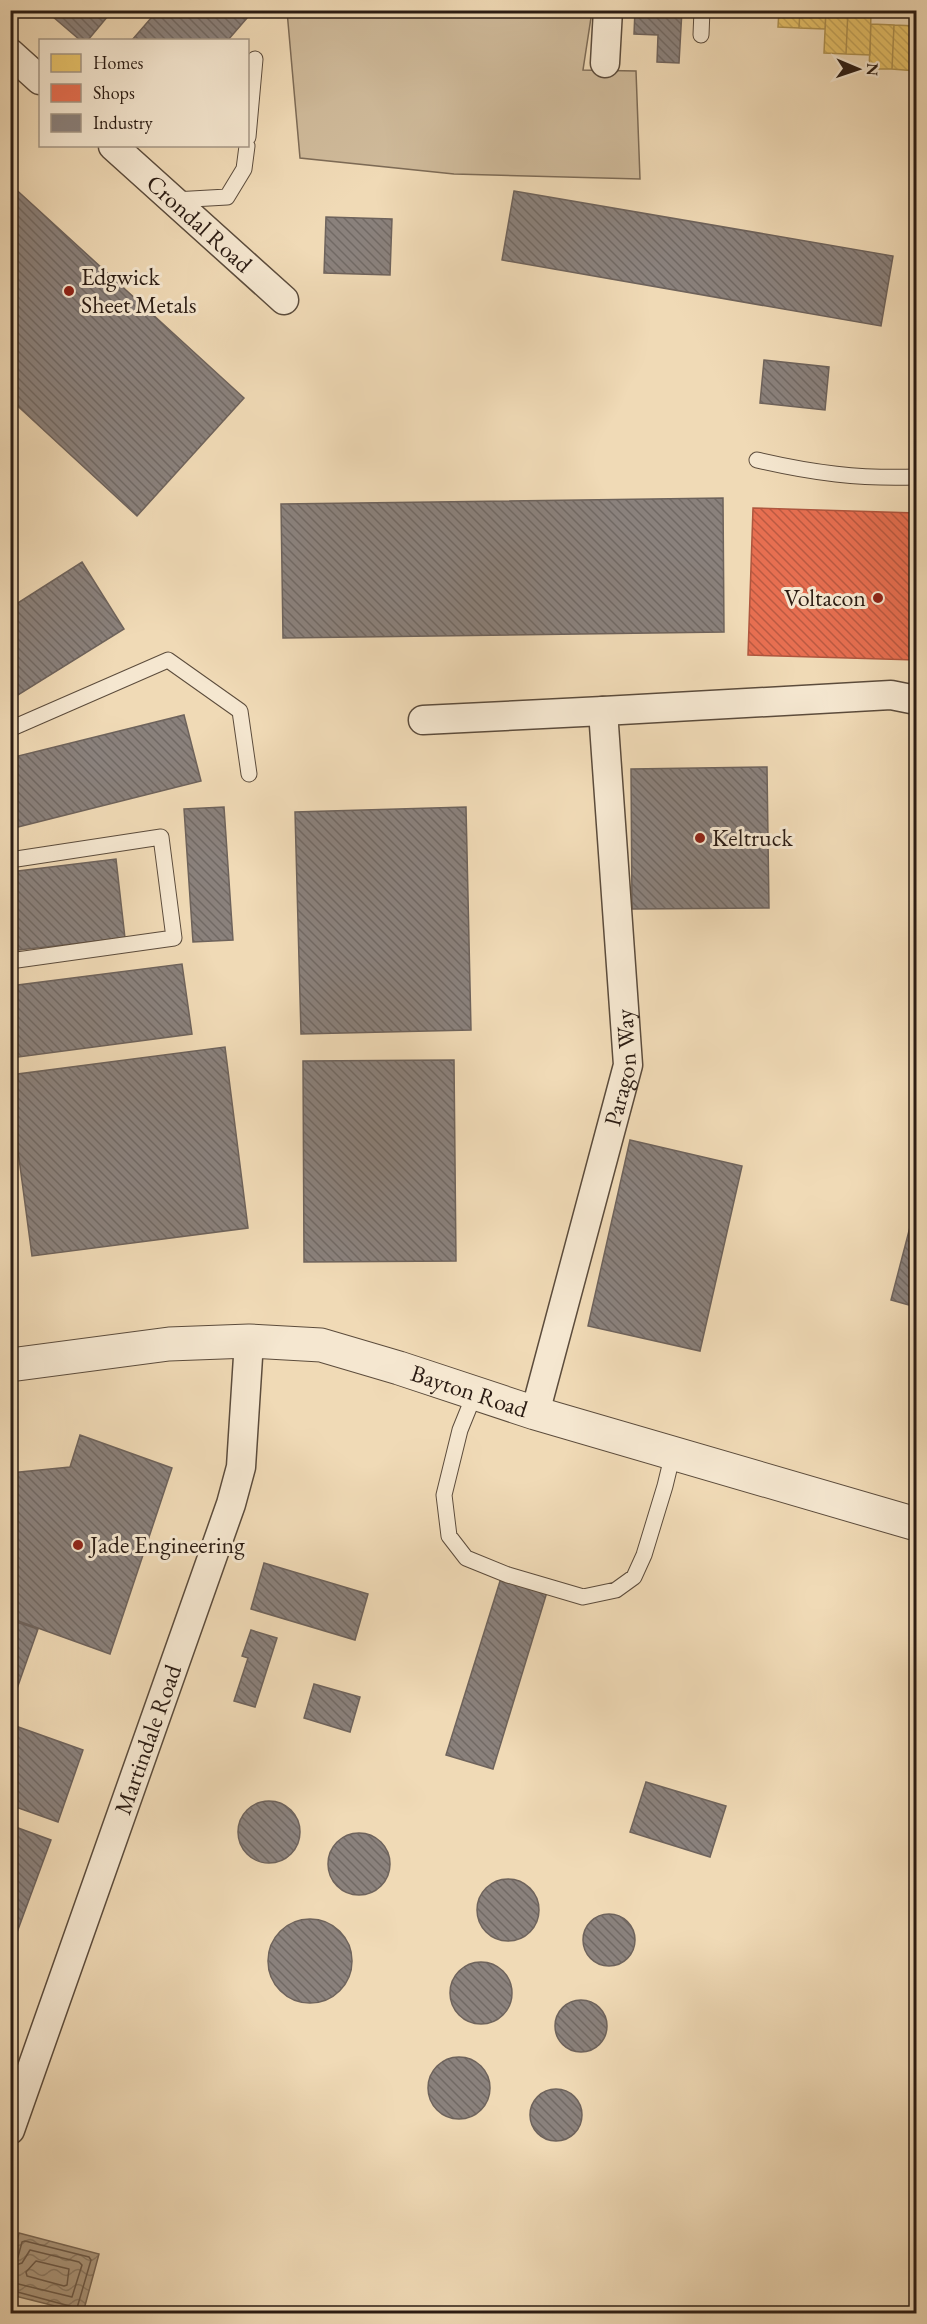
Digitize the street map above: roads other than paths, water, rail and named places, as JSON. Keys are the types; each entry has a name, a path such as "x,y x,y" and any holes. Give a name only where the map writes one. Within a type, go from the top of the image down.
{"street":[{"path":"605,63 608,10"},
{"path":"10,53 39,79"},
{"name":"Crondal Road","path":"114,147 284,300"},
{"path":"423,720 891,695 916,700"},
{"name":"Paragon Way","path":"535,1413 628,1065 603,711"},
{"name":"Bayton Road","path":"10,1365 169,1344 249,1341 321,1345 535,1413 916,1524"},
{"name":"Martindale Road","path":"10,2130 231,1504 241,1467 249,1341"}],"lane":[{"path":"701,35 702,10"},
{"path":"249,126 255,59"},
{"path":"174,201 226,197 244,169 247,147"},
{"path":"757,460 820,473 876,479 916,477"},
{"path":"10,729 168,660 240,711 249,774"},
{"path":"10,860 161,837 174,938 10,962"},
{"path":"475,1393 460,1430 444,1495 449,1536 466,1558 508,1575 583,1597 616,1590 634,1577 644,1555 673,1454"}],"water":[{"path":"19,2233 99,2254 83,2313 11,2295 11,2264"}],"place":[{"name":"Edgwick Sheet Metals","path":"69,291"},
{"name":"Voltacon","path":"878,598"},
{"name":"Keltruck","path":"700,838"},
{"name":"Jade Engineering","path":"78,1545"}]}
